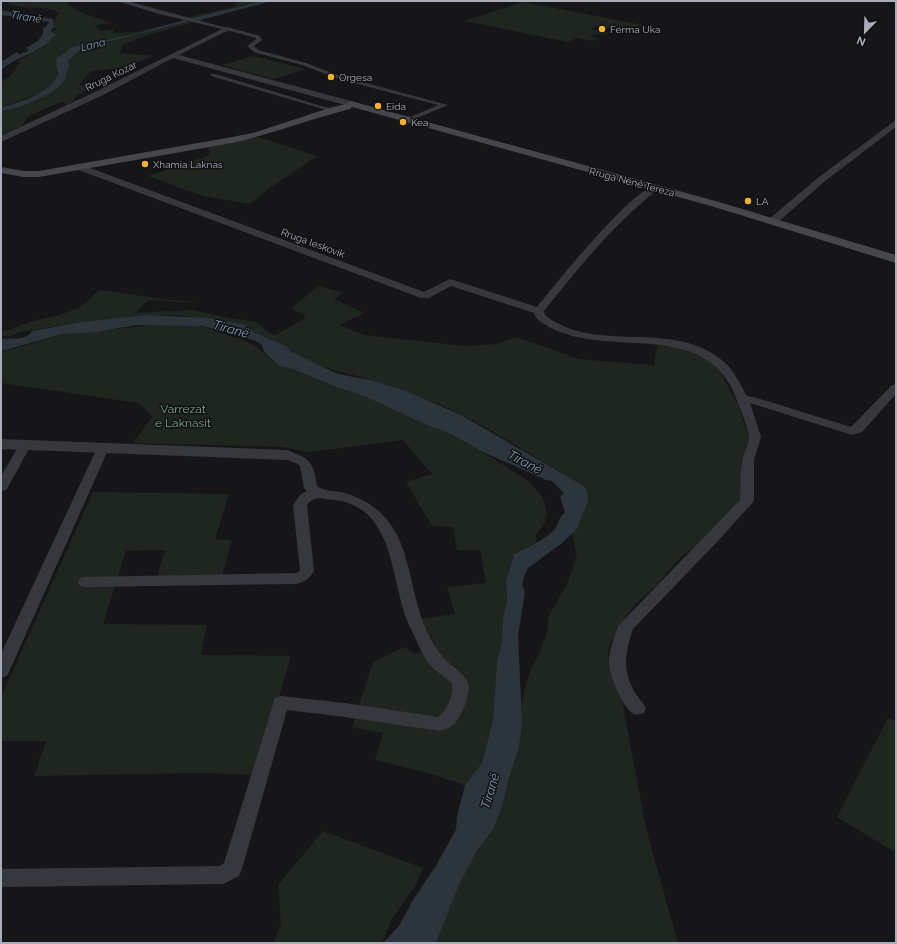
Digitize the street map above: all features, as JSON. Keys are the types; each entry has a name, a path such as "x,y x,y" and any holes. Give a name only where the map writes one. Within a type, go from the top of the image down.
{"main road":[{"name":"Rruga Nënë Tereza","path":"1,170 34,174 237,139 275,129 346,105 368,109 773,221 896,259"}],"street":[{"path":"120,1 258,37 259,40 250,46 256,51 304,64 341,78 445,105 408,120"},
{"name":"Rruga Kozar","path":"1,139 98,94 228,29"},
{"path":"173,56 346,105"},
{"path":"213,75 332,110"},
{"path":"773,221 822,178 896,124"},
{"name":"Rruga leskovik","path":"79,167 425,296 450,282 539,311"},
{"path":"638,708 628,697 617,666 619,646 626,626 713,538 747,501 748,460 755,437 743,399 727,371 718,362 696,350 677,343 581,335 567,332 546,321 540,316 539,311 593,244 624,212 654,188"},
{"path":"743,399 753,400 844,430 852,431 858,429 896,387"},
{"path":"1,444 287,455 300,458 308,466 311,488 323,495 343,497 362,505 378,518 388,529 398,558 412,617 438,662 456,677 461,684 461,690 449,718 440,724 345,710 281,703 232,869 223,875 1,878"},
{"path":"1,487 25,445"},
{"path":"1,672 103,448"},
{"path":"86,582 296,580 302,578 307,571 300,505 306,497 317,492"}],"green space":[{"path":"6,1 63,1 80,12 111,23 96,25 99,31 113,29 113,33 137,32 174,23 68,51 56,81 38,94 1,107 1,82 10,76 19,64 19,61 52,39 56,34 51,32 55,30 53,23 59,13 46,9 18,7"},
{"path":"241,1 264,1 211,15 184,18 234,7 237,5 232,4"},
{"path":"523,2 643,25 623,31 597,26 591,29 611,33 590,36 600,38 592,41 577,38 568,42 465,21"},
{"path":"191,21 194,22 147,35 123,45 120,53 153,56 122,68 91,71 79,85 95,86 77,95 69,106 62,102 44,109 28,117 20,127 1,135 1,111 43,97 67,70 70,65 68,61 77,52 95,45"},
{"path":"253,56 306,69 274,79 222,65"},
{"path":"258,137 317,156 267,190 250,204 203,196 148,176 210,155 208,147"},
{"path":"319,286 343,293 334,299 364,313 339,325 363,335 465,346 497,344 517,337 579,359 654,365 657,345 674,345 706,357 719,369 738,405 749,437 741,460 742,499 713,531 677,561 657,585 637,603 620,624 608,649 609,670 622,701 646,828 678,943 436,943 459,885 475,854 494,828 503,804 509,778 519,748 522,723 521,704 531,668 539,654 547,632 549,615 567,585 577,555 572,534 577,529 587,504 584,486 492,431 460,414 418,396 375,381 315,364 294,353 288,347 254,332 246,325 176,315 134,316 75,323 21,332 11,336 1,336 1,331 9,330 23,324 75,309 100,290 194,302 149,300 134,313 192,310 256,322 267,331 275,335 304,319 305,314 293,310 295,305"},
{"name":"Varrezat e Laknasit","path":"165,324 201,326 245,341 254,345 279,366 290,368 339,388 364,396 429,426 449,433 527,480 542,496 547,512 545,522 535,536 537,542 514,554 506,581 507,601 503,618 502,640 497,661 493,720 482,763 465,785 428,773 375,760 383,733 352,727 373,662 404,647 417,654 436,644 419,619 455,614 447,587 486,583 480,550 457,550 453,527 432,526 406,482 432,474 403,440 309,452 283,447 133,443 153,416 138,403 1,383 1,351 17,348 63,334"},
{"path":"93,492 229,494 215,539 232,540 222,576 157,577 165,550 126,551 103,624 207,625 201,655 291,656 256,775 202,773 34,776 46,741 1,741 1,697"},
{"path":"888,718 896,721 896,853 837,817"},
{"path":"323,831 423,868 415,886 392,919 382,943 273,943 281,924 278,885"}],"water":[{"path":"264,1 272,1 197,21 188,19"},
{"name":"Tiranë","path":"1,10 53,19 54,27 51,32 56,34 44,46 1,70 1,62 17,52 19,54 29,51 26,48 38,41 43,34 43,29 49,22 1,15"},
{"name":"Lana","path":"184,20 191,21 95,45 77,52 68,61 70,65 65,78 57,87 43,97 34,101 1,111 1,107 17,103 34,96 50,86 59,73 56,67 57,58 68,51 69,48 138,33"},
{"name":"Tiranë","path":"145,315 208,318 246,325 254,332 288,347 292,352 338,374 375,381 408,392 461,415 584,486 588,495 587,504 577,529 562,543 528,568 524,577 522,585 525,592 518,636 522,723 519,748 509,778 503,804 494,828 475,854 459,885 436,943 383,943 399,926 413,900 435,867 456,830 457,817 465,785 482,763 493,720 497,661 502,640 503,618 507,601 506,581 514,554 541,540 555,529 561,516 565,513 560,496 564,493 552,481 546,480 481,451 449,433 429,426 364,396 339,388 290,368 279,366 264,352 262,345 254,340 202,326 137,325 95,332 63,334 1,351 1,339 23,338 32,331 75,323"}],"place":[{"name":"Ferma Uka","path":"602,29"},
{"name":"Orgesa","path":"331,77"},
{"name":"Eida","path":"378,106"},
{"name":"Kea","path":"403,122"},
{"name":"Xhamia Laknas","path":"145,164"},
{"name":"LA","path":"748,201"}]}
